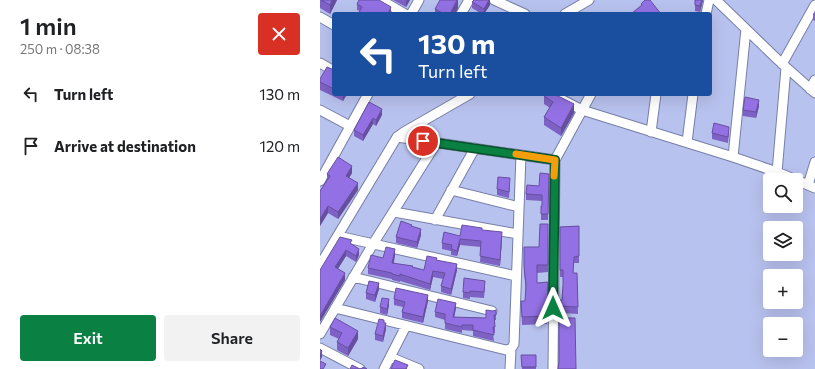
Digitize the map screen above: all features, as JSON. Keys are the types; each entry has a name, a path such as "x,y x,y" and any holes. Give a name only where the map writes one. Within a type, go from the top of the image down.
{"street":[{"path":"381,0 402,12"},
{"path":"412,12 419,0"},
{"path":"462,12 469,0"},
{"path":"494,0 511,4 522,12"},
{"path":"568,12 589,0"},
{"path":"706,12 709,0"},
{"path":"716,0 812,91 815,80"},
{"path":"776,172 784,66 815,5"},
{"path":"320,17 332,24"},
{"path":"733,157 746,29"},
{"path":"320,63 332,70"},
{"path":"320,181 367,96"},
{"path":"320,265 397,138 404,132 464,96"},
{"path":"555,96 582,110 733,157 776,172 811,187 815,162"},
{"path":"553,369 555,160 590,96"},
{"path":"651,132 656,96"},
{"path":"687,142 693,96"},
{"path":"320,110 350,126"},
{"path":"397,138 436,142 555,160"},
{"path":"320,334 353,277 436,142"},
{"path":"435,220 475,148"},
{"path":"510,369 511,349 514,344 521,154"},
{"path":"452,190 519,206"},
{"path":"394,212 518,234"},
{"path":"338,236 516,276"},
{"path":"353,277 492,311"},
{"path":"335,308 506,350 511,349"},
{"path":"384,369 406,326"},
{"path":"320,348 346,366 360,369"},
{"path":"390,357 419,369"}],"building":[{"path":"321,0 332,0 330,5"},
{"path":"359,0 379,0 391,7 389,12 359,12 362,7 357,4"},
{"path":"440,0 457,0 451,12 440,12 435,9"},
{"path":"474,0 489,0 484,9 472,2"},
{"path":"645,0 650,0 659,12 633,12 642,5 641,4"},
{"path":"695,0 702,0 700,6 695,5"},
{"path":"327,67 332,69 332,88 320,82 320,79"},
{"path":"544,96 558,96 574,104 561,128 544,117 553,102"},
{"path":"745,97 759,100 756,112 743,110"},
{"path":"369,102 382,109 376,120 373,118 363,135 354,130"},
{"path":"714,123 729,127 728,137 712,133"},
{"path":"338,157 352,166 346,176 358,183 338,212 328,206 320,219 320,191 330,176 327,174"},
{"path":"540,173 549,174 548,214 541,214 542,195 526,194 527,185 539,186"},
{"path":"498,177 510,178 509,192 497,189"},
{"path":"401,221 421,229 417,242 396,237"},
{"path":"540,224 548,224 548,265 537,265 537,283 548,282 547,316 522,317 521,301 525,301 526,285 524,247 539,247"},
{"path":"462,225 482,228 482,230 502,232 500,260 480,256 481,241 460,239 457,251 451,249 452,245 442,243 444,232 460,236"},
{"path":"579,226 579,256 574,257 573,273 577,273 578,307 560,306 560,300 562,300 563,270 560,270 560,227"},
{"path":"340,237 352,240 350,243 359,249 356,256 346,250 335,267 345,273 320,316 320,270"},
{"path":"386,247 395,249 392,263 413,266 412,267 424,270 427,256 437,258 436,260 457,264 451,289 441,286 445,273 433,271 430,284 400,274 400,276 368,268 371,255 383,258"},
{"path":"464,278 485,281 484,292 463,292"},
{"path":"369,281 379,283 375,295 366,293"},
{"path":"396,288 428,295 423,317 402,312 405,302 394,299"},
{"path":"382,298 389,299 387,309 380,307"},
{"path":"438,299 456,303 453,317 486,318 486,310 496,310 496,315 494,315 495,327 493,327 494,335 473,330 473,325 462,325 462,327 445,323 445,314 435,312"},
{"path":"335,318 358,331 348,348 337,342 342,333 330,327"},
{"path":"559,318 575,318 576,369 558,369"},
{"path":"379,319 384,320 384,323 386,323 383,336 375,334"},
{"path":"521,355 536,355 536,367 522,367"},
{"path":"395,360 408,365 406,369 391,369"},
{"path":"320,361 326,364 323,369 320,369"},
{"path":"352,365 360,369 350,369"}],"slow traffic":[{"path":"516,154 555,160 554,176"}],"route":[{"path":"423,141 555,160 553,308"}]}
